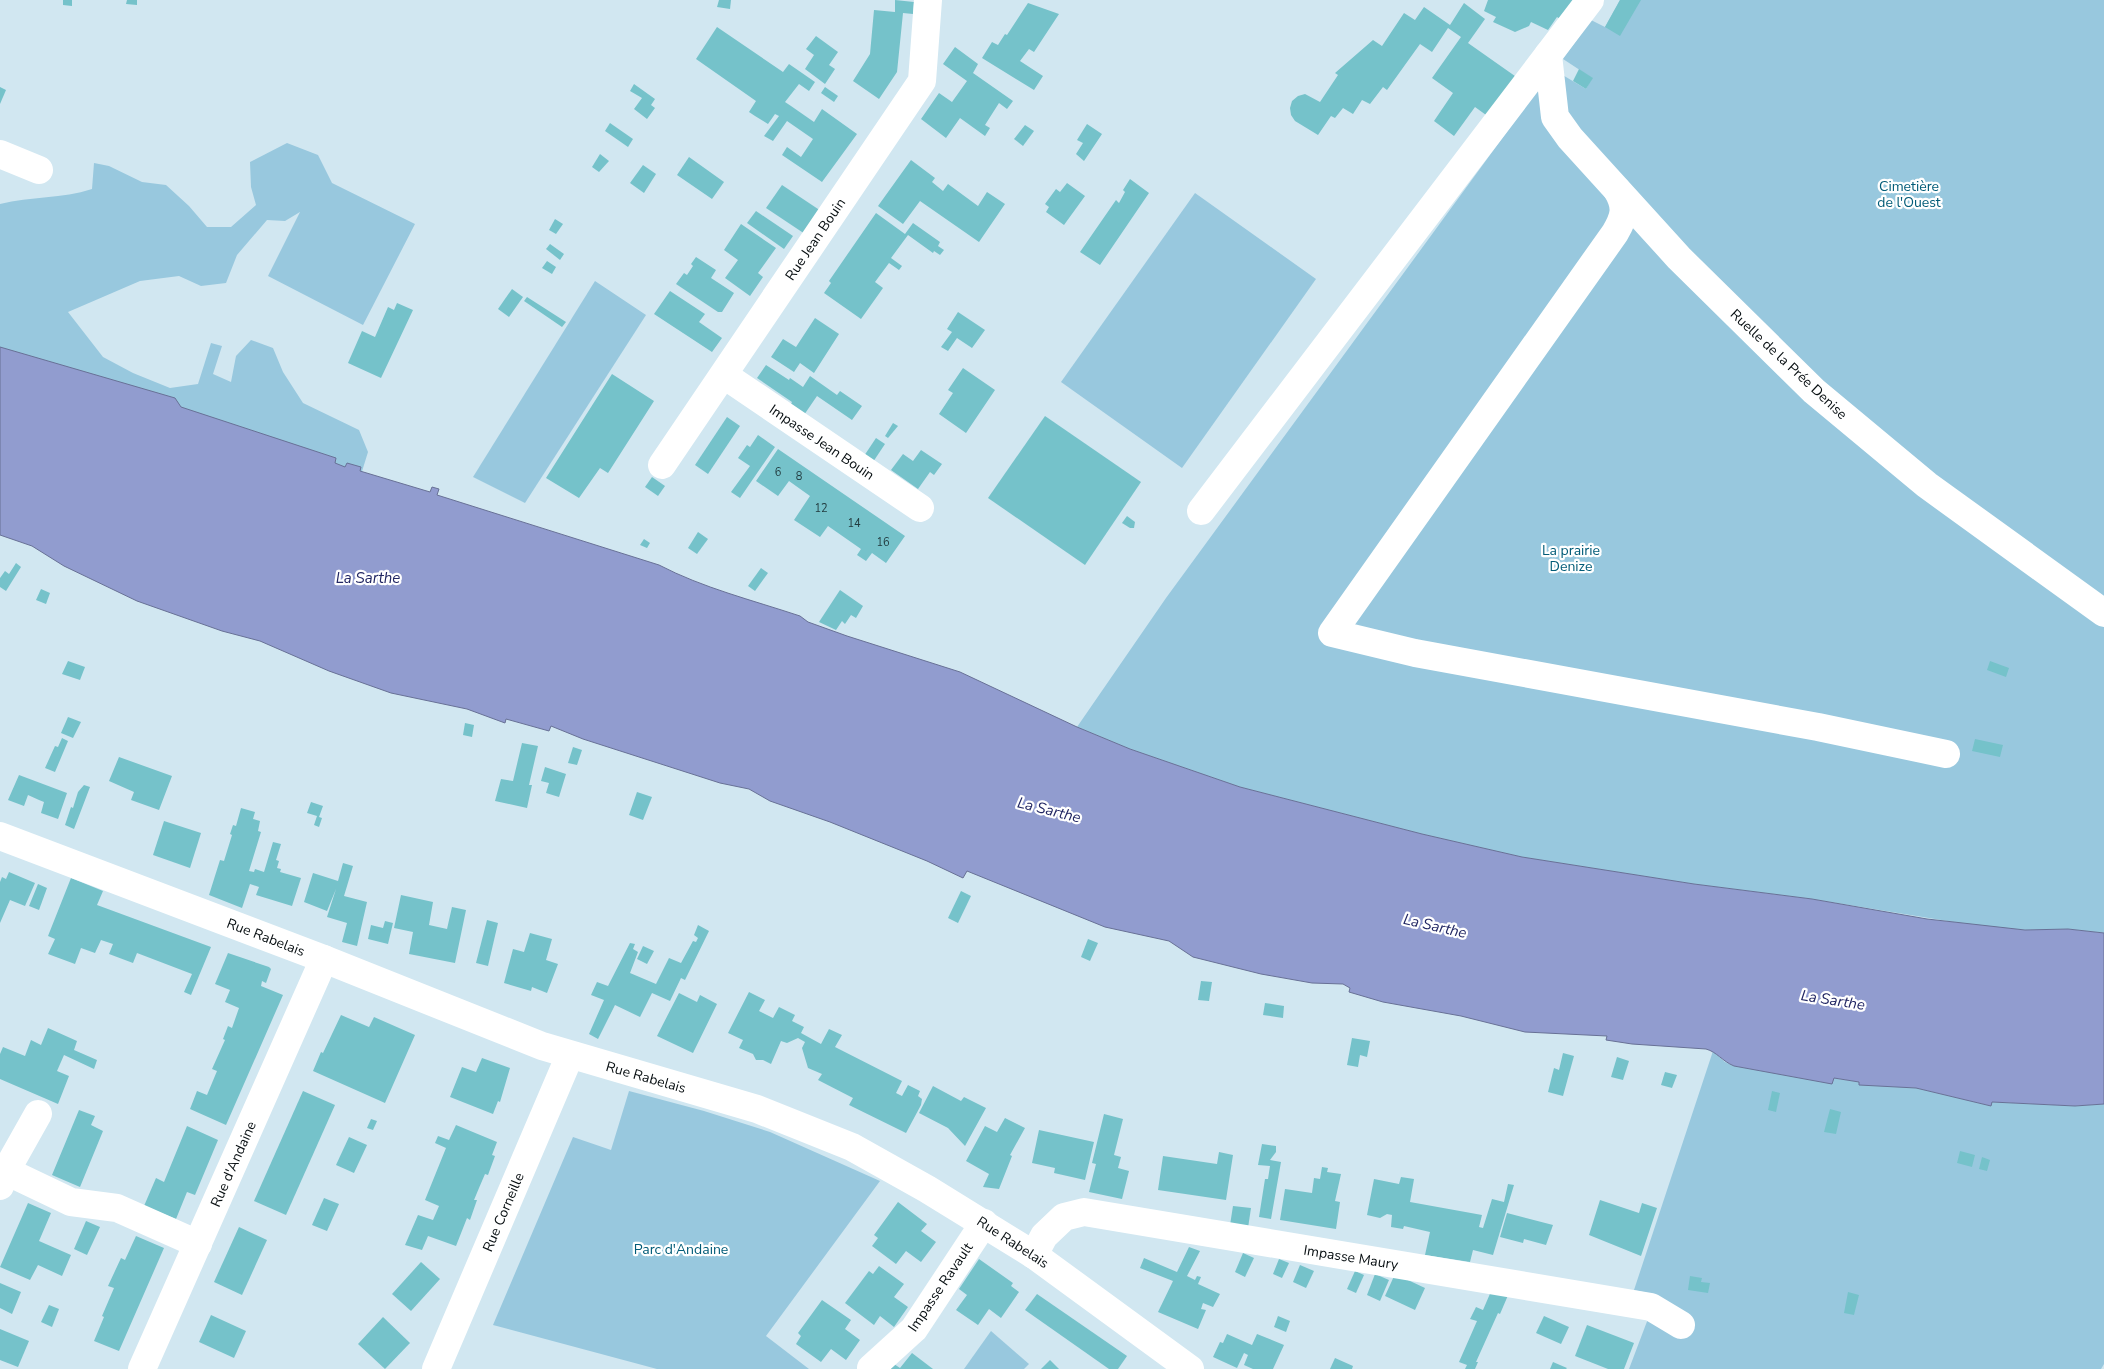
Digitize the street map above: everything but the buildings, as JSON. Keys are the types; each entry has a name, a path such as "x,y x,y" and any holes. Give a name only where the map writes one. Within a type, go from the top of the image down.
{"street":[{"name":"Rue Jean Bouin","path":"662,465 922,81 928,0"},
{"path":"1201,511 1588,2"},
{"name":"Ruelle de la Prée Denise","path":"1548,55 1555,117 1570,138 1679,258 1814,391 1927,485 2104,613"},
{"path":"0,154 40,170"},
{"path":"1617,190 1624,202 1624,209 1615,233 1332,633 1415,653 1818,727 1946,754"},
{"name":"Impasse Jean Bouin","path":"724,375 920,508"},
{"name":"Rue Rabelais","path":"0,836 324,959 542,1046 757,1109 852,1147 927,1189 1034,1255 1172,1364"},
{"name":"Rue d'Andaine","path":"142,1369 324,959"},
{"name":"Rue Corneille","path":"436,1369 570,1055"},
{"path":"38,1114 3,1179 72,1202 117,1208 198,1244"},
{"name":"Impasse Maury","path":"1034,1255 1044,1236 1064,1217 1084,1212 1652,1307 1681,1325"},
{"name":"Impasse Ravault","path":"871,1368 914,1330 984,1223"}],"green space":[{"name":"La prairie Denize","path":"1620,0 2104,0 2104,933 2068,929 2026,930 1978,926 1812,899 1694,884 1522,857 1422,834 1240,787 1130,749 1077,727 1166,598 1539,88 1561,74 1586,89 1592,78 1563,59 1591,20 1605,27"},
{"path":"287,143 318,155 332,183 415,224 363,325 268,276 300,212 285,221 267,220 237,255 226,283 201,286 179,276 140,281 68,312 103,357 133,373 170,388 198,384 211,343 222,346 213,374 231,382 236,356 251,340 273,348 283,372 303,403 359,430 368,452 359,481 0,374 0,204 92,189 94,163 109,166 142,182 166,185 189,206 207,227 231,227 256,205 251,187 250,162"},
{"path":"1195,193 1316,279 1182,468 1061,382"},
{"path":"595,281 646,315 525,503 473,477"},
{"path":"1713,1051 1725,1062 1734,1066 1832,1083 1833,1078 1859,1082 1859,1084 1916,1088 1991,1106 1991,1102 2075,1106 2104,1104 2104,1364 2101,1369 1629,1369 1657,1295 1634,1290"},
{"name":"Parc d'Andaine","path":"629,1091 704,1111 770,1132 880,1181 766,1336 809,1369 657,1369 493,1325 573,1137 611,1150"},
{"path":"991,1331 1029,1364 1024,1369 964,1369"}],"water":[{"name":"La Sarthe","path":"0,347 175,398 181,407 336,458 335,463 345,467 347,463 361,467 360,471 430,492 432,487 439,489 437,495 659,565 710,587 800,616 808,622 847,636 960,672 1077,727 1130,749 1240,787 1422,834 1522,857 1694,884 1812,899 1927,919 2025,930 2068,929 2104,933 2104,1104 2075,1106 1992,1102 1991,1106 1916,1088 1859,1085 1859,1082 1834,1078 1832,1084 1734,1066 1706,1049 1632,1044 1606,1040 1607,1036 1525,1032 1461,1016 1383,1002 1349,992 1350,988 1343,984 1312,983 1261,974 1193,957 1169,941 1105,927 967,871 963,878 927,861 830,822 770,801 749,789 720,783 583,739 551,726 549,731 506,719 505,723 467,709 391,693 329,671 260,641 222,631 137,601 64,566 32,546 0,535"}],"park label":[{"name":"Cimetière de l'Ouest","path":"1909,194"}]}
